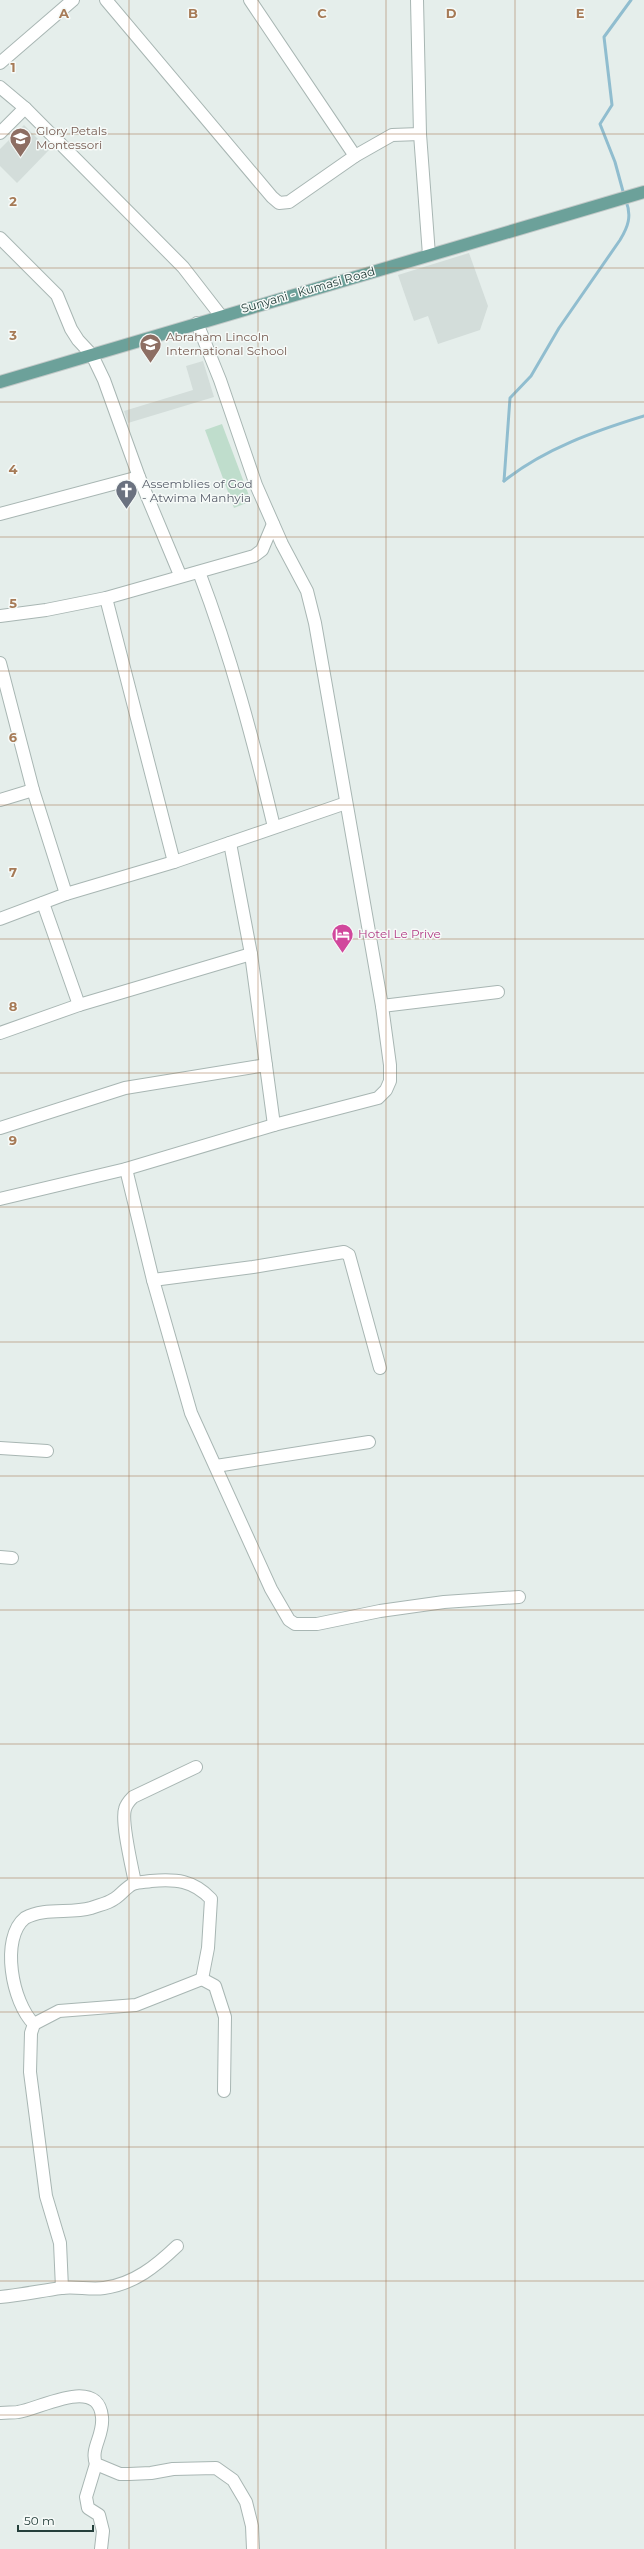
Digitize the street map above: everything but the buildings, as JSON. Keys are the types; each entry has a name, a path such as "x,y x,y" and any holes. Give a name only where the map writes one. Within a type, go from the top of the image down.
{"main road":[{"name":"Sunyani - Kumasi Road","path":"0,382 638,194"}],"street":[{"path":"0,63 73,0"},
{"path":"106,0 256,179 279,203 289,202 355,156 392,135 420,134"},
{"path":"250,0 355,156"},
{"path":"417,0 420,134 429,255"},
{"path":"0,87 25,108 183,267 221,316"},
{"path":"0,133 25,108"},
{"path":"0,238 58,295 71,329 92,355 104,380 139,476 180,575"},
{"path":"0,1199 126,1169 274,1125 378,1098 386,1090 390,1081 390,1065 382,1006 346,803 337,739 307,591 273,524 256,485 220,380 197,323"},
{"path":"0,514 139,476"},
{"path":"0,616 46,610 106,598 180,575 199,572 254,556 262,550 273,524"},
{"path":"199,572 224,639 250,729 274,827"},
{"path":"106,598 174,862"},
{"path":"0,663 33,790 66,894"},
{"path":"0,800 33,790"},
{"path":"0,919 66,894 174,862 346,803"},
{"path":"230,843 251,954 274,1125"},
{"path":"43,903 79,1005"},
{"path":"0,1033 79,1005 251,954"},
{"path":"382,1006 498,992"},
{"path":"0,1128 125,1088 266,1065"},
{"path":"126,1169 153,1280 191,1413 271,1589 284,1614 295,1624 317,1624 380,1611 444,1602 520,1597"},
{"path":"153,1280 253,1267 344,1252 349,1255 380,1368"},
{"path":"216,1466 369,1442"},
{"path":"0,1448 47,1451"},
{"path":"135,1883 124,1810 133,1797 196,1767"},
{"path":"34,2024 24,2015 9,1973 9,1947 12,1932 24,1919 38,1913 81,1911 114,1899 135,1883 173,1879 200,1888 211,1899 208,1948 202,1979"},
{"path":"62,2288 60,2243 46,2196 30,2072 31,2033 34,2024 59,2012 136,2005 202,1979 215,1986 225,2017 224,2091"},
{"path":"0,2297 35,2294 62,2288 104,2288 133,2280 152,2270 178,2246"},
{"path":"0,2413 19,2412 72,2396 92,2399 98,2404 102,2415 102,2434 95,2448 96,2464 86,2497 88,2508 99,2515 104,2531 101,2549"},
{"path":"96,2464 120,2474 151,2474 173,2469 216,2468 233,2480 246,2502 252,2526 253,2549"}],"shaded area":[{"name":"Glory Petals Montessori","path":"24,125 49,150 17,183 0,166 0,149"},
{"path":"469,253 488,306 480,330 438,344 428,316 414,321 398,275"},
{"path":"203,361 214,397 128,423 124,411 193,390 186,366"}],"green space":[{"path":"222,424 251,501 234,508 205,430"}],"waterway":[{"path":"624,195 615,162 600,124 612,105 604,37 631,0"},
{"path":"504,481 510,398 531,376 559,328 620,240 625,231 629,217 626,201"},
{"path":"504,481 536,459 553,450 607,428 644,416"}],"place":[{"name":"Glory Petals Montessori","path":"21,158"},
{"name":"Abraham Lincoln International School","path":"150,364"},
{"name":"Assemblies of God - Atwima Manhyia","path":"126,510"},
{"name":"Hotel Le Prive","path":"343,954"}]}
